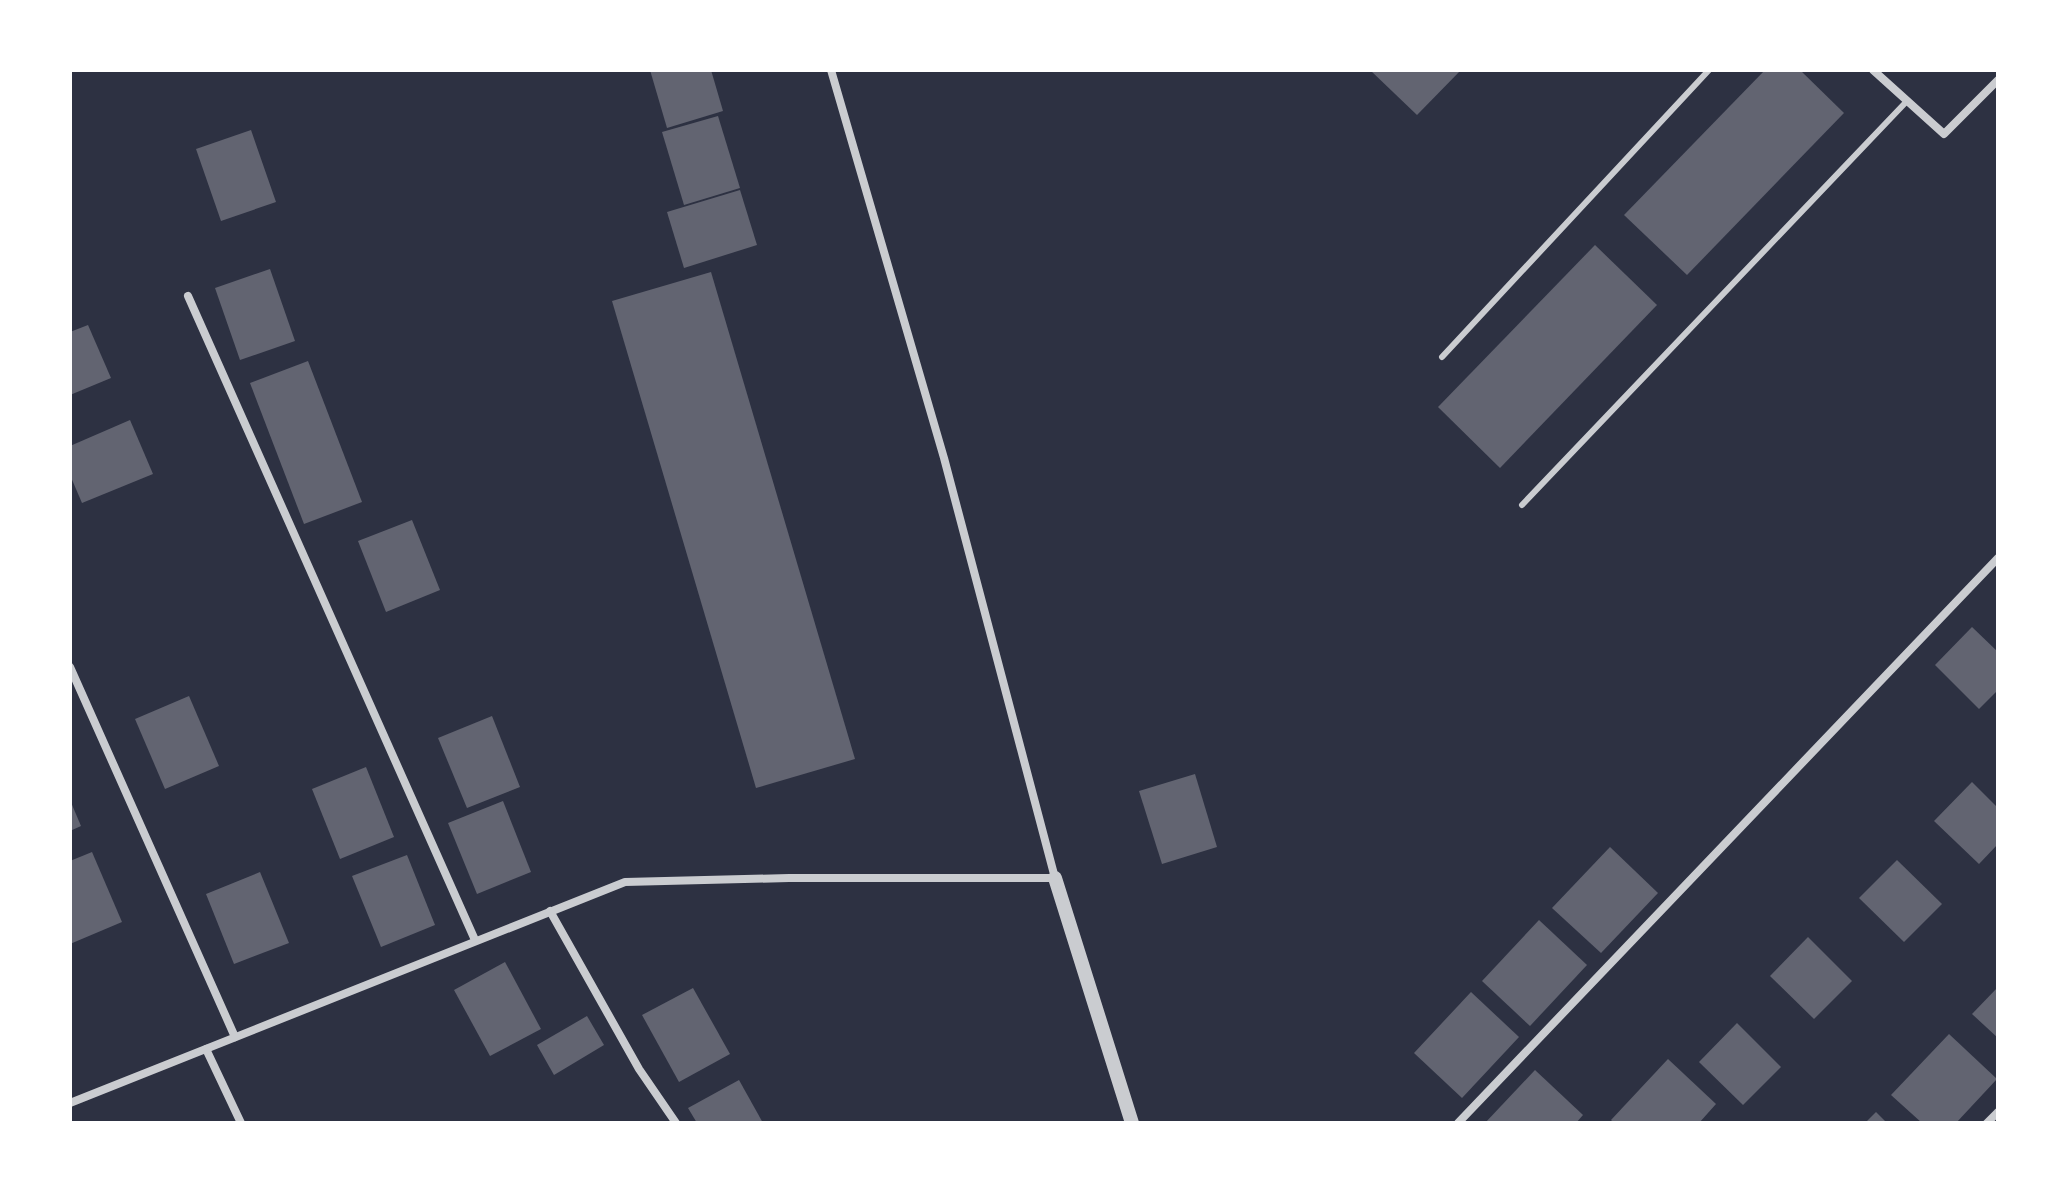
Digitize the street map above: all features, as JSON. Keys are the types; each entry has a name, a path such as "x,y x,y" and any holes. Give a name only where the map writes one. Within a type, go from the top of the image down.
{"street":[{"path":"831,70 944,458 1055,878 1132,1123"},
{"path":"1873,70 1944,134 1998,80"},
{"path":"188,296 475,940"},
{"path":"1458,1123 1998,558"},
{"path":"70,667 235,1037"},
{"path":"70,1103 625,882 789,878 1055,878"},
{"path":"550,911 639,1069 676,1123"},
{"path":"206,1049 241,1123"},
{"path":"1987,1123 1998,1112"}],"lane":[{"path":"1442,357 1709,70"},
{"path":"1522,505 1907,101"}],"building":[{"path":"650,70 711,70 723,111 667,128"},
{"path":"1370,70 1461,70 1417,115"},
{"path":"1765,70 1800,70 1844,113 1687,275 1624,215"},
{"path":"718,116 740,188 684,205 662,132"},
{"path":"251,130 276,202 221,221 196,149"},
{"path":"740,190 757,245 684,268 667,212"},
{"path":"1595,245 1657,305 1500,468 1438,407"},
{"path":"270,269 295,341 240,360 215,288"},
{"path":"711,272 855,759 756,788 612,301"},
{"path":"88,325 111,378 70,395 70,332"},
{"path":"308,361 362,502 304,524 250,383"},
{"path":"130,420 153,474 82,503 70,475 70,446"},
{"path":"412,520 440,590 386,612 358,541"},
{"path":"1972,627 1998,652 1998,690 1979,709 1935,665"},
{"path":"189,696 219,766 165,789 135,719"},
{"path":"492,716 520,787 467,808 438,738"},
{"path":"366,767 394,837 340,859 312,789"},
{"path":"1195,774 1217,847 1162,864 1139,791"},
{"path":"1972,782 1998,808 1998,844 1979,864 1934,821"},
{"path":"70,800 81,826 70,831"},
{"path":"503,801 531,872 477,894 448,823"},
{"path":"1610,847 1658,893 1601,953 1552,908"},
{"path":"92,852 122,922 70,944 70,861"},
{"path":"407,855 435,925 381,947 352,876"},
{"path":"1897,860 1942,904 1904,942 1859,898"},
{"path":"260,872 289,943 234,964 206,894"},
{"path":"1539,920 1587,965 1530,1026 1482,981"},
{"path":"1808,937 1852,981 1814,1019 1770,976"},
{"path":"505,962 541,1029 490,1056 454,990"},
{"path":"1998,987 1998,1038 1972,1014"},
{"path":"693,988 730,1054 679,1082 642,1015"},
{"path":"1471,992 1519,1037 1462,1098 1414,1053"},
{"path":"587,1016 604,1045 554,1075 537,1045"},
{"path":"1737,1023 1781,1067 1743,1105 1699,1062"},
{"path":"1949,1034 1997,1079 1956,1123 1922,1123 1891,1095"},
{"path":"1668,1059 1716,1104 1699,1123 1614,1123 1611,1120"},
{"path":"1535,1070 1583,1115 1576,1123 1485,1123"},
{"path":"739,1080 763,1123 697,1123 688,1108"},
{"path":"1876,1112 1887,1123 1865,1123"}]}
